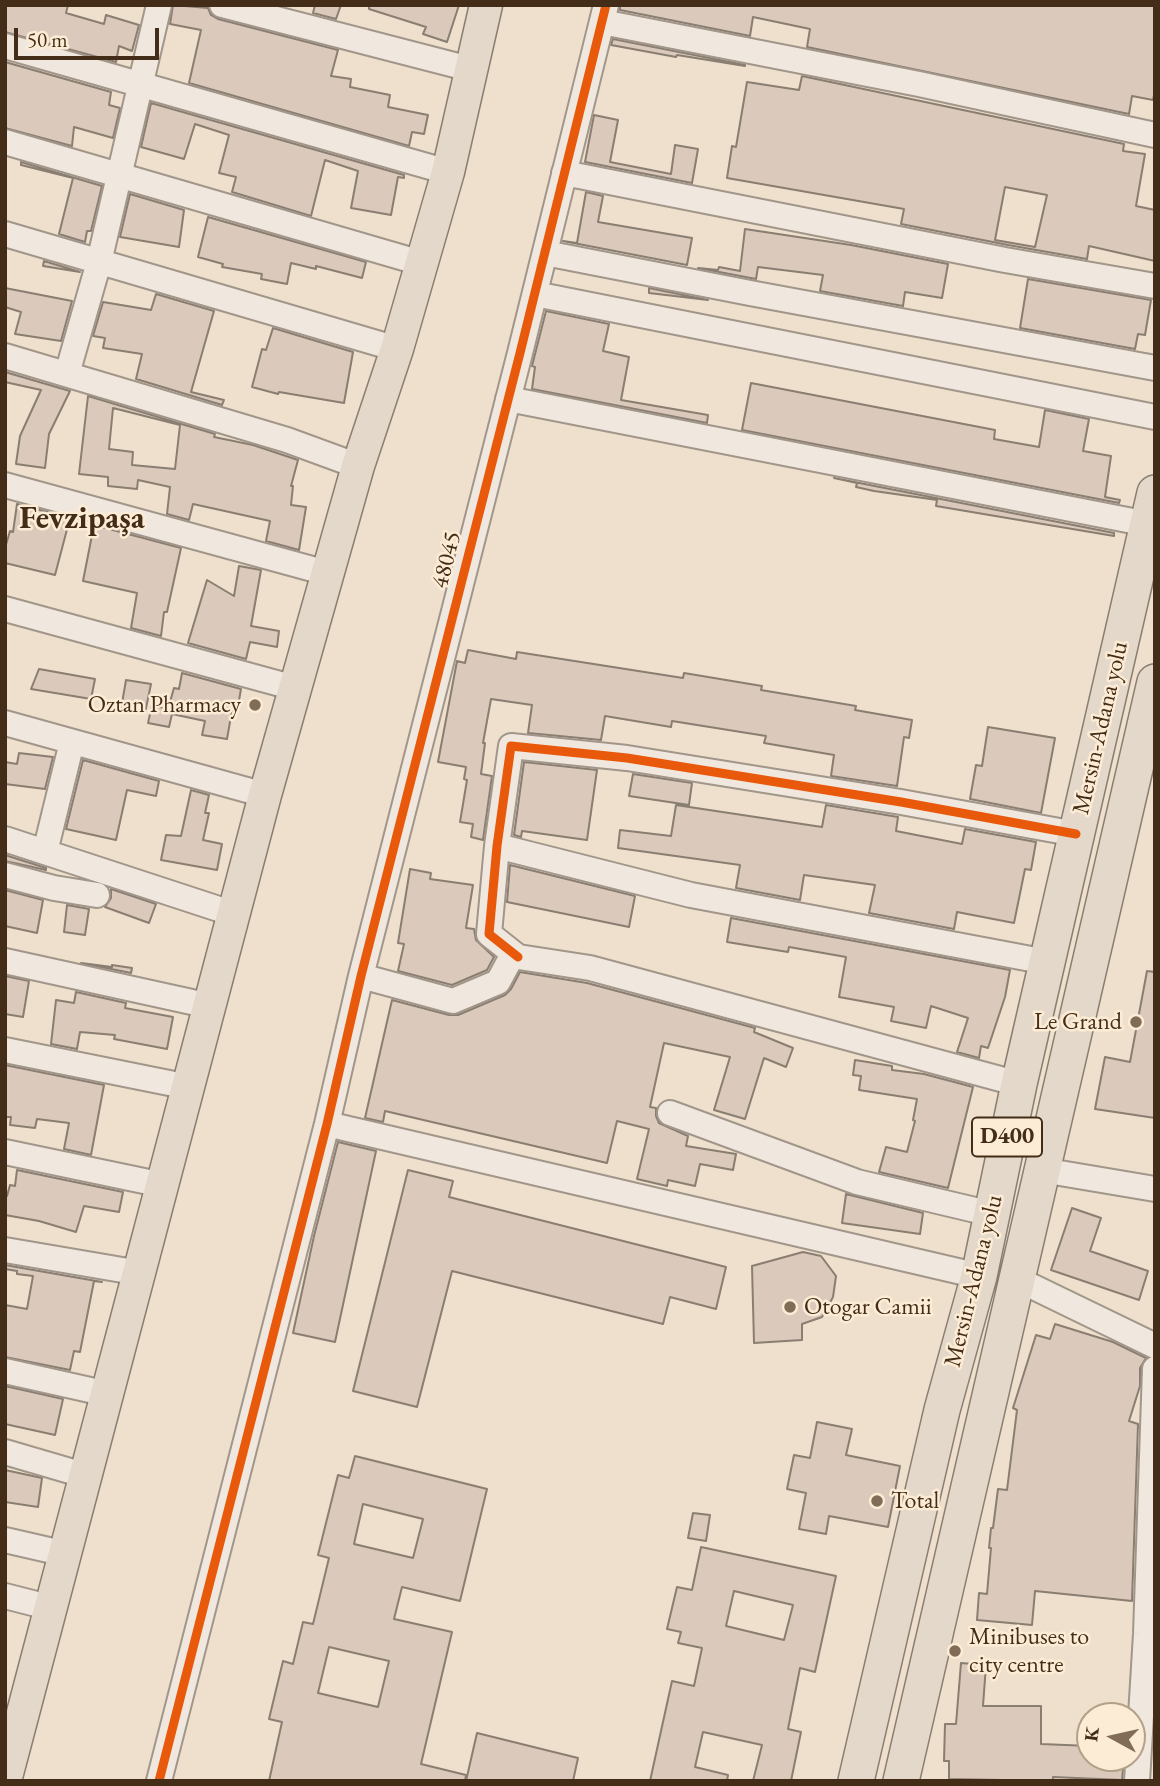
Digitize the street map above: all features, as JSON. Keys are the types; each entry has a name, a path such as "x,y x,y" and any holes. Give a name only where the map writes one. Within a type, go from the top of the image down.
{"highway":[{"name":"Mersin-Adana yolu","path":"856,1781 942,1410 979,1276 1018,1084 1151,509"},
{"name":"Mersin-Adana yolu","path":"901,1781 1042,1170 1143,782 1155,682"}],"main road":[{"path":"11,1776 12,1730 52,1608 265,795 358,466 397,349 447,172 486,5"},
{"path":"11,1776 373,481 397,349"}],"street":[{"path":"67,374 99,261 159,5"},
{"path":"222,5 470,69"},
{"path":"604,14 1155,135"},
{"name":"48045","path":"159,1781 327,1124 361,976 604,14"},
{"path":"5,46 447,172"},
{"path":"5,142 421,263"},
{"path":"564,173 1005,260 1155,286"},
{"path":"5,234 397,349"},
{"path":"545,253 1155,368"},
{"path":"535,294 1155,416"},
{"path":"5,356 287,440 358,466"},
{"path":"508,399 1151,509"},
{"path":"5,485 327,573"},
{"path":"5,609 295,688"},
{"path":"5,723 265,795"},
{"path":"45,852 72,742"},
{"path":"518,957 489,934 497,846 511,746 627,758 1076,834"},
{"path":"5,839 234,914"},
{"path":"497,846 691,895 1047,962"},
{"path":"5,875 54,888 97,895"},
{"path":"361,976 453,1001 498,982 512,956 590,968 1018,1084"},
{"path":"5,961 210,1006"},
{"path":"5,1050 189,1087"},
{"path":"670,1113 857,1182 992,1214"},
{"path":"327,1124 979,1276"},
{"path":"5,1152 163,1185"},
{"path":"1042,1170 1155,1189"},
{"path":"5,1250 140,1273"},
{"path":"1017,1279 1155,1346"},
{"path":"1137,1781 1152,1565 1155,1369"},
{"path":"5,1371 108,1394"},
{"path":"5,1452 87,1476"},
{"path":"5,1540 66,1554"},
{"path":"5,1596 52,1608"}],"building":[{"path":"5,5 68,5 66,13 104,24 106,15 139,25 132,51 119,46 116,62 5,32"},
{"path":"173,5 208,8 211,15 218,19 338,50 331,76 351,79 350,87 390,95 388,107 428,115 424,134 412,132 409,146 189,83 201,30 170,24"},
{"path":"315,5 341,5 336,19 313,13"},
{"path":"369,5 459,5 447,42 423,34 426,27 369,9"},
{"path":"620,5 1155,5 1155,90 1153,100 1132,96 1129,114 807,47 810,29 753,17 750,36 620,10"},
{"path":"613,39 745,65 745,66 611,45"},
{"path":"5,62 111,92 109,105 120,108 113,138 74,127 72,146 5,128"},
{"path":"802,76 1124,144 1123,151 1145,154 1136,206 1155,210 1155,261 1089,246 1087,259 1008,245 901,224 904,209 727,178 732,146 736,147 747,82 799,90","holes":["1005,187 1047,195 1035,247 995,240"]},
{"path":"151,103 404,175 404,178 398,177 391,215 351,208 358,171 325,160 311,216 232,192 236,177 219,173 229,135 195,124 184,159 141,147"},
{"path":"594,115 618,120 610,162 671,174 675,145 698,149 692,183 585,162"},
{"path":"21,162 102,186 91,231 87,231 85,242 59,234 73,178 21,165"},
{"path":"586,192 603,196 598,222 692,238 687,265 563,241 577,243"},
{"path":"130,194 184,210 179,247 120,237"},
{"path":"208,217 366,262 362,278 316,266 316,269 291,263 287,284 261,279 262,274 222,267 223,264 198,257"},
{"path":"745,229 851,245 948,264 942,298 905,292 903,306 820,291 823,275 758,267 756,279 698,268 718,270 719,267 740,271"},
{"path":"44,261 80,272 43,266"},
{"path":"1028,279 1151,300 1145,335 1138,334 1135,349 1020,328"},
{"path":"5,288 72,301 61,341 15,334 21,312 5,307"},
{"path":"649,288 708,300 649,293"},
{"path":"156,294 214,311 191,392 224,400 222,405 136,379 142,354 103,348 105,338 93,336 103,302 151,310"},
{"path":"546,311 609,324 603,351 629,357 621,400 708,415 707,423 532,389 535,367 532,366"},
{"path":"273,328 353,352 344,403 279,392 278,394 252,387 262,349 266,350"},
{"path":"5,372 70,391 49,434 45,468 16,464 20,436 41,390 5,382"},
{"path":"751,383 995,430 994,439 1039,447 1045,410 1089,419 1083,451 1111,456 1105,497 1120,500 1119,503 742,430"},
{"path":"88,396 215,434 214,437 253,445 298,460 291,486 291,505 306,507 299,550 266,541 270,521 193,504 189,520 167,514 170,487 138,480 137,489 108,486 108,477 79,474","holes":["113,408 180,425 175,469 132,465 133,452 109,449"]},
{"path":"834,478 1114,533 1114,536 936,506 937,500 874,491 856,487 857,483"},
{"path":"17,504 70,518 55,575 5,563 5,548 10,531 13,532"},
{"path":"94,525 181,548 167,612 164,612 161,636 131,628 137,593 83,581"},
{"path":"239,566 261,570 251,626 279,631 277,647 250,642 246,659 188,643 207,580 234,596"},
{"path":"468,650 516,659 517,652 683,678 684,673 762,686 761,690 856,706 855,710 912,720 909,738 904,737 897,786 831,776 834,755 764,743 766,736 672,721 671,727 605,716 601,740 528,733 532,705 491,699 483,743 481,774 492,776 483,840 471,837 473,824 460,822 467,780 464,779 466,767 438,762 457,661 465,663"},
{"path":"39,669 95,679 91,699 31,689"},
{"path":"182,673 241,689 238,706 233,705 227,739 202,735 205,721 172,714 169,727 148,723 152,705 168,709 174,688 179,689"},
{"path":"126,680 151,684 145,713 121,709"},
{"path":"988,727 1055,738 1041,813 970,799 976,765 982,766"},
{"path":"19,753 53,757 45,789 5,784 5,762 17,764"},
{"path":"83,760 159,781 156,796 127,790 116,840 66,829"},
{"path":"524,762 597,770 587,840 522,831 521,837 514,835"},
{"path":"633,774 692,783 689,805 629,796"},
{"path":"191,790 209,795 205,813 209,813 203,840 222,844 217,870 161,860 166,835 181,836"},
{"path":"676,805 822,827 826,805 898,817 896,831 962,844 965,829 1036,842 1031,870 1025,869 1014,923 957,912 954,929 869,913 875,885 804,875 800,900 736,888 740,865 618,848 620,830 671,836"},
{"path":"5,855 46,868 46,870 5,861"},
{"path":"510,865 635,896 629,927 507,902"},
{"path":"410,869 431,873 430,879 473,885 466,928 474,929 476,940 494,957 487,970 452,985 398,971 404,944 398,943"},
{"path":"111,889 156,904 149,923 105,907 111,898"},
{"path":"5,890 43,900 37,933 5,926"},
{"path":"67,905 89,909 85,935 64,932"},
{"path":"731,918 1010,970 1005,997 988,1048 981,1046 979,1058 957,1052 968,1018 931,1006 926,1028 891,1021 894,1007 839,997 846,957 789,947 788,952 727,942"},
{"path":"81,963 112,965 132,968 131,973"},
{"path":"1147,971 1155,972 1155,1118 1095,1109 1105,1057 1130,1062"},
{"path":"520,972 587,983 755,1028 754,1032 793,1048 786,1067 764,1058 745,1119 714,1110 730,1057 664,1043 650,1107 656,1108 659,1123 688,1136 686,1146 736,1154 733,1170 700,1164 695,1186 668,1180 667,1186 637,1179 649,1129 617,1121 607,1163 385,1111 383,1122 365,1118 392,1000 458,1015 505,995"},
{"path":"5,976 29,981 23,1017 5,1014"},
{"path":"76,992 126,1003 125,1008 173,1017 167,1049 114,1039 115,1035 80,1032 77,1049 51,1044 56,1000 74,1003"},
{"path":"855,1060 892,1066 892,1070 924,1074 973,1087 948,1188 879,1172 886,1147 907,1152 915,1121 917,1099 859,1090 861,1076 853,1075"},
{"path":"5,1065 104,1085 91,1155 64,1149 69,1123 37,1119 35,1128 10,1125 11,1117 5,1117"},
{"path":"338,1142 376,1151 335,1342 293,1333"},
{"path":"17,1170 123,1192 119,1212 84,1206 76,1232 5,1215 5,1195 7,1196 10,1185 15,1186"},
{"path":"408,1170 453,1181 449,1197 726,1267 716,1309 670,1297 663,1324 452,1271 417,1407 353,1391"},
{"path":"846,1194 923,1213 920,1234 842,1223"},
{"path":"1072,1208 1101,1218 1090,1251 1148,1271 1139,1300 1051,1270"},
{"name":"Otogar Camii","path":"803,1252 821,1256 836,1276 833,1297 822,1317 802,1324 802,1340 754,1343 752,1266"},
{"path":"5,1265 102,1282 94,1281 80,1352 74,1351 70,1370 5,1357 5,1305 27,1309 33,1276 17,1274 17,1271 5,1269"},
{"path":"1055,1324 1113,1342 1146,1358 1140,1368 1140,1386 1129,1421 1138,1424 1132,1601 1035,1591 1032,1625 977,1620 979,1593 987,1594 991,1528 998,1489 1007,1490 1017,1410 1013,1408 1036,1335 1050,1339"},
{"path":"5,1386 63,1399 55,1435 5,1424"},
{"path":"817,1422 852,1429 846,1455 900,1466 888,1527 829,1516 826,1534 799,1529 806,1493 787,1489 794,1455 810,1458"},
{"path":"355,1456 487,1489 460,1601 402,1587 394,1619 452,1632 421,1764 466,1775 465,1781 269,1781 282,1722 269,1719 283,1661 293,1664 303,1622 313,1624 329,1558 318,1555 338,1475 349,1478","holes":["363,1504 423,1519 413,1558 354,1544","329,1647 389,1661 378,1707 318,1693"]},
{"path":"5,1470 42,1478 38,1507 5,1502"},
{"path":"693,1513 710,1515 706,1541 688,1538"},
{"path":"701,1547 836,1576 815,1672 800,1668 788,1729 801,1732 791,1781 753,1781 762,1745 703,1732 695,1767 728,1775 727,1781 650,1781 672,1681 694,1686 702,1648 678,1643 681,1632 667,1629 677,1587 692,1590","holes":["734,1591 793,1605 784,1640 726,1626"]},
{"path":"961,1663 986,1665 983,1706 1041,1706 1041,1744 1076,1745 1076,1772 1123,1772 1122,1780 1053,1777 1053,1781 949,1779 949,1761 944,1761 945,1724 956,1724"},
{"path":"477,1733 578,1758 573,1781 466,1781"}],"cycle path":[{"path":"159,1781 327,1124 361,976 606,5"},
{"path":"518,957 489,934 497,846 511,746 627,758 901,802 1076,834"}],"place":[{"name":"Oztan Pharmacy","path":"255,705"},
{"name":"Le Grand","path":"1136,1022"},
{"name":"Otogar Camii","path":"790,1307"},
{"name":"Total","path":"877,1501"},
{"name":"Minibuses to city centre","path":"955,1651"}],"district":[{"name":"Fevzipaşa","path":"82,519"}]}
